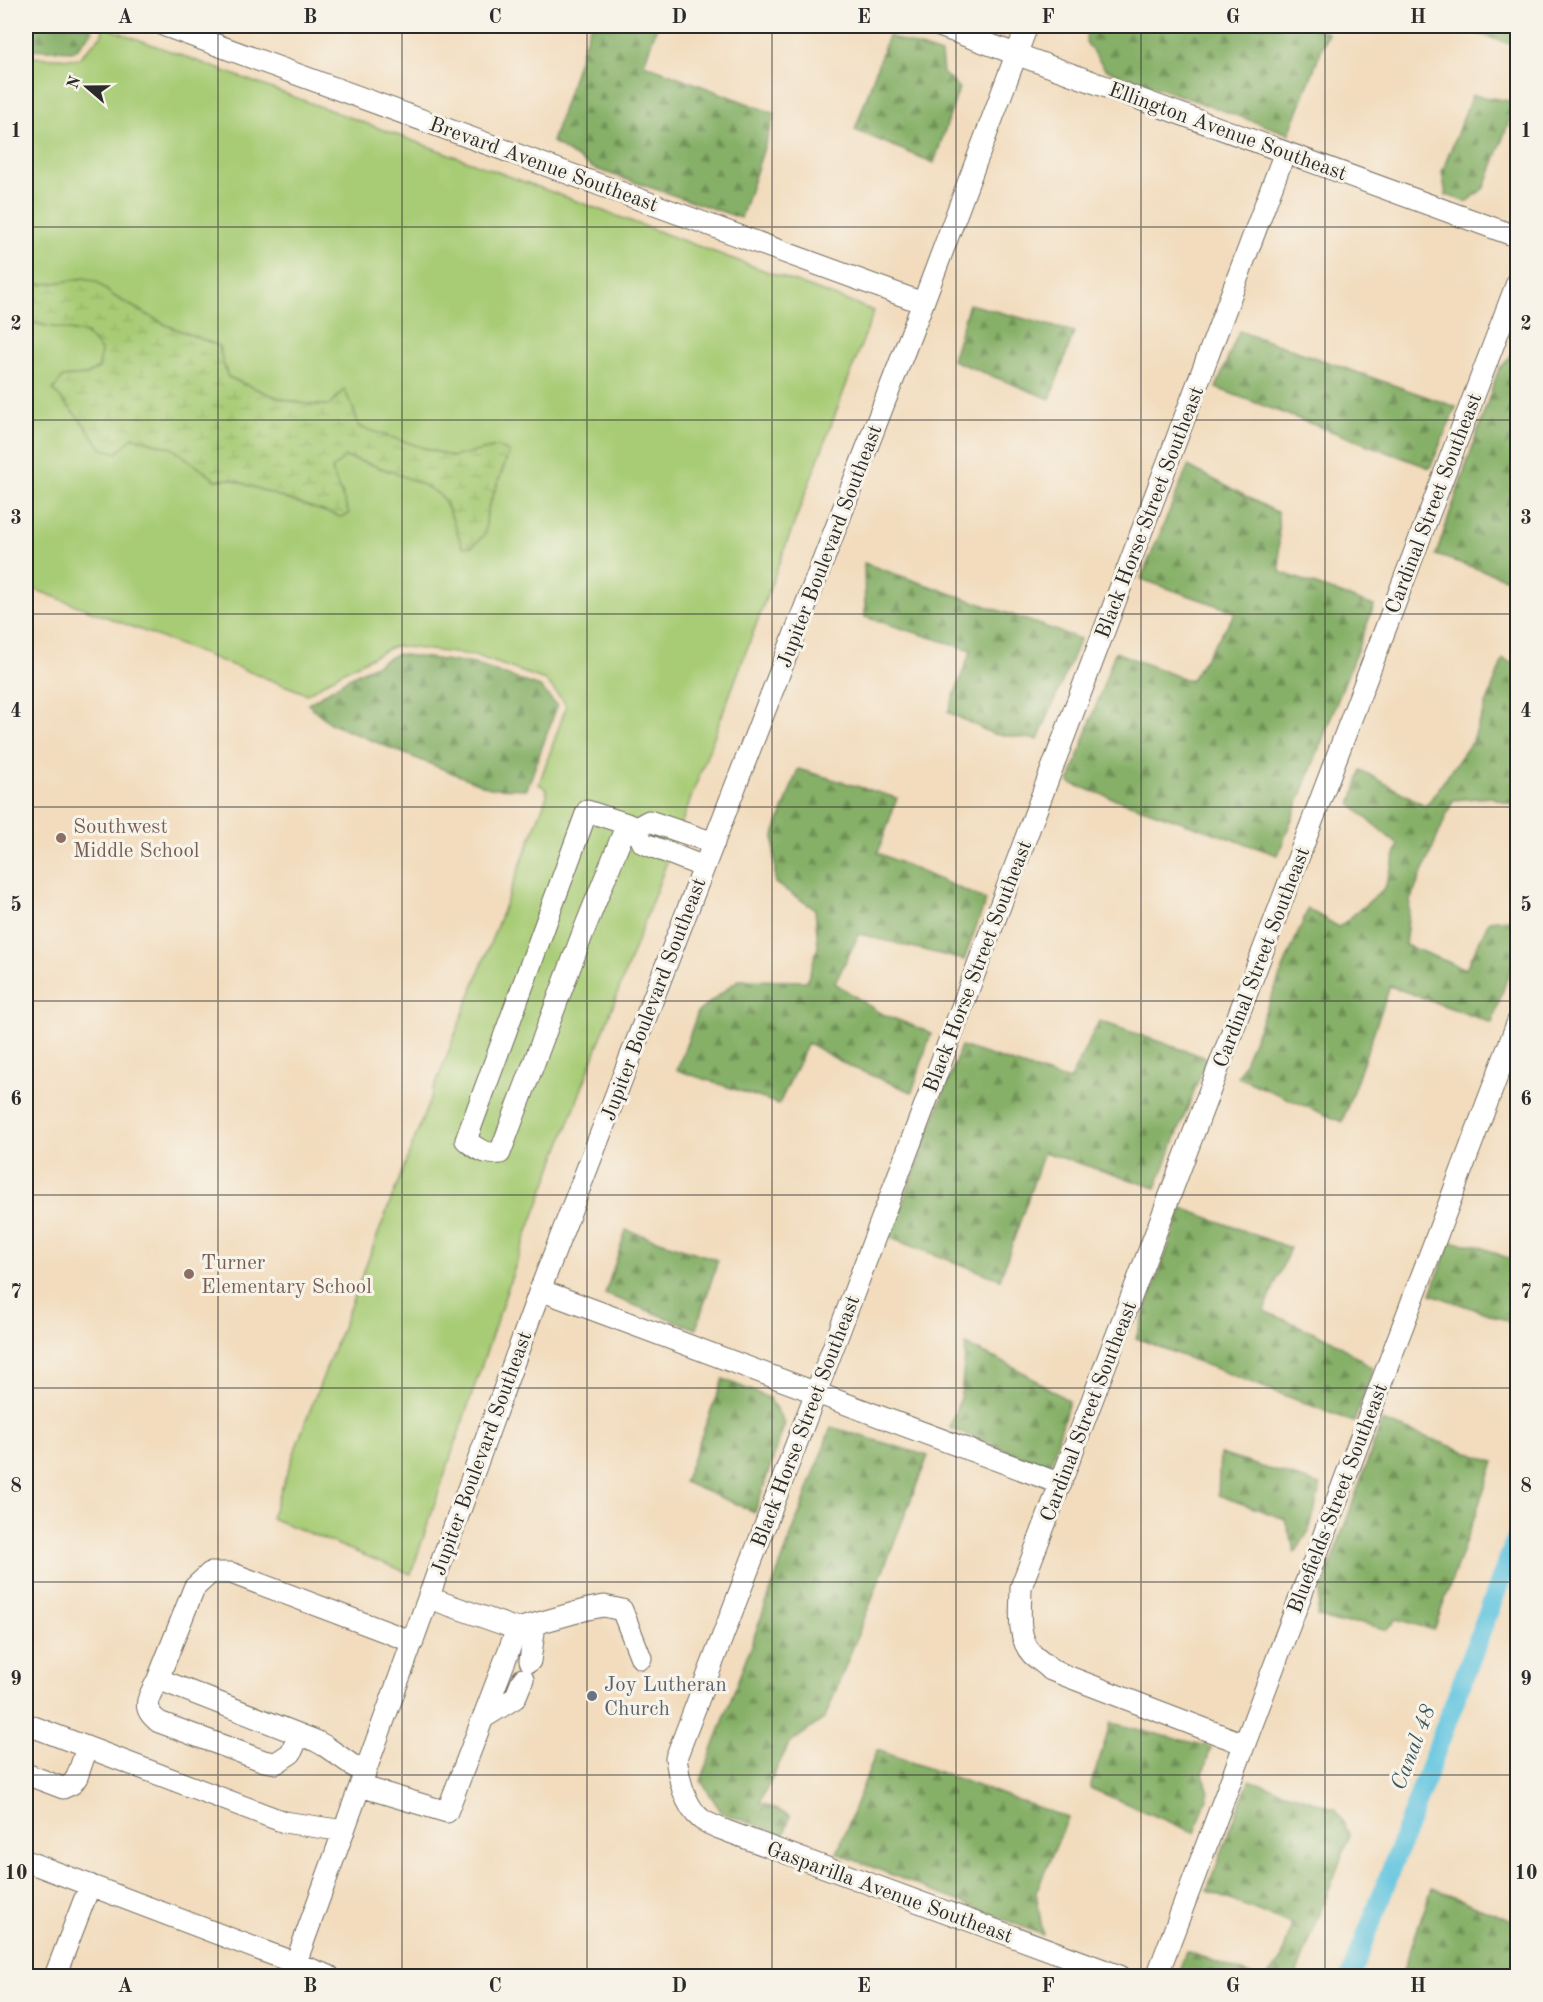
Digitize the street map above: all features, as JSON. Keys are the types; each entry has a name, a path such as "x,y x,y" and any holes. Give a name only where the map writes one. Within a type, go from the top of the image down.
{"street":[{"name":"Brevard Avenue Southeast","path":"165,26 923,303"},
{"name":"Ellington Avenue Southeast","path":"939,26 1518,237"},
{"name":"Jupiter Boulevard Southeast","path":"293,1970 540,1290 923,303 1028,26"},
{"name":"Black Horse Street Southeast","path":"680,1782 676,1758 1285,152"},
{"name":"Cardinal Street Southeast","path":"1244,1744 1051,1670 1030,1652 1023,1637 1020,1617 1021,1587 1518,280"},
{"path":"631,826 584,930 500,1154 490,1155 478,1150 466,1140 587,811 631,826 649,821 714,843"},
{"path":"631,826 643,843 704,867"},
{"name":"Bluefields Street Southeast","path":"1157,1977 1518,1021"},
{"path":"540,1290 1061,1484"},
{"path":"299,1735 291,1753 276,1763 264,1761 159,1722 150,1715 147,1709 149,1698 194,1588 210,1573 231,1573 413,1642"},
{"path":"429,1598 526,1627 604,1606 622,1610 641,1658"},
{"path":"483,1718 515,1698 527,1670 526,1627"},
{"path":"158,1680 325,1746 363,1780 447,1812 483,1718 526,1627"},
{"path":"26,1724 284,1822 344,1831"},
{"path":"26,1774 63,1788 72,1784 77,1777 87,1748"},
{"name":"Gasparilla Avenue Southeast","path":"680,1782 687,1800 701,1819 732,1833 1120,1977"},
{"path":"26,1860 293,1970 329,1977"},
{"path":"55,1977 90,1885"}],"green space":[{"path":"26,26 84,26 93,30 75,51 26,49"},
{"path":"102,26 874,311 518,1258 411,1574 271,1518 302,1431 547,796 546,789 539,784 566,707 545,680 477,656 398,646 342,672 307,694 26,586 26,322 86,333 101,350 99,368 87,375 63,377 83,423 101,448 132,437 172,448 216,480 231,479 295,502 343,495 335,482 332,469 344,457 353,459 397,474 437,493 449,510 463,547 485,534 487,511 509,453 497,447 452,457 359,427 344,390 331,405 317,405 290,401 253,388 228,377 219,346 166,325 113,296 97,282 85,278 26,286 26,57 78,59 101,36"},
{"path":"590,26 657,26 644,64 775,114 741,218 593,168 552,142"},
{"path":"1087,26 1307,26 1328,33 1289,134 1105,69 1086,42"},
{"path":"1453,26 1517,26 1517,46"},
{"path":"888,36 941,54 943,73 959,88 934,163 855,130"},
{"path":"1472,95 1516,102 1485,187 1467,202 1446,195 1442,172"},
{"path":"85,278 97,282 113,296 166,325 219,346 228,377 253,388 290,401 316,405 330,405 344,389 359,427 452,457 497,447 509,452 487,511 485,534 473,546 463,547 446,504 437,493 397,474 345,457 332,469 349,514 341,517 231,479 216,480 172,448 133,437 117,453 101,448 83,423 53,390 63,377 87,375 99,368 101,350 86,333 26,322 26,286"},
{"path":"969,304 1074,332 1050,399 952,360"},
{"path":"1239,331 1456,407 1430,468 1216,388"},
{"path":"1517,348 1517,582 1436,555 1498,371"},
{"path":"1188,466 1278,513 1280,572 1374,606 1278,855 1069,783 1115,652 1190,681 1236,612 1141,579"},
{"path":"864,563 1080,639 1038,740 993,734 948,712 971,650 865,617"},
{"path":"397,654 474,664 540,687 557,706 527,789 490,788 331,724 308,704 347,679"},
{"path":"1503,659 1517,665 1517,806 1491,797 1453,800 1410,901 1405,945 1466,969 1489,921 1517,918 1517,949 1492,1023 1390,986 1342,1122 1238,1077 1308,909 1339,927 1385,888 1398,845 1351,805 1361,770 1426,806 1473,740"},
{"path":"798,769 897,798 878,853 986,900 964,960 859,934 835,983 880,1013 931,1033 912,1092 851,1067 808,1043 779,1104 677,1070 698,1012 738,980 807,981 818,947 815,909 775,883 774,835"},
{"path":"1099,1021 1207,1058 1156,1188 1044,1152 1000,1279 890,1238 961,1046 1069,1081"},
{"path":"1182,1208 1290,1248 1264,1311 1332,1340 1373,1369 1354,1422 1136,1338"},
{"path":"626,1230 718,1260 696,1329 605,1294"},
{"path":"1450,1242 1476,1245 1517,1262 1517,1332 1506,1320 1431,1294"},
{"path":"966,1345 1014,1367 1069,1401 1050,1467 950,1428 961,1395"},
{"path":"723,1379 769,1398 785,1423 755,1512 684,1482"},
{"path":"1382,1421 1494,1462 1434,1630 1397,1619 1387,1630 1362,1623 1338,1623 1317,1616 1321,1591"},
{"path":"831,1427 928,1456 825,1718 789,1744 760,1802 790,1816 784,1835 722,1813 701,1781"},
{"path":"1220,1454 1321,1485 1309,1531 1295,1553 1285,1519 1218,1495"},
{"path":"1111,1723 1211,1747 1203,1774 1209,1792 1195,1833 1090,1788"},
{"path":"877,1750 1068,1818 1036,1892 1043,1935 837,1853"},
{"path":"1249,1780 1336,1809 1350,1835 1296,1976 1268,1976 1281,1961 1292,1924 1207,1891"},
{"path":"1432,1888 1517,1923 1515,1976 1401,1976"},
{"path":"1186,1951 1254,1976 1196,1976 1179,1971"}],"waterway":[{"name":"Canal 48","path":"1351,1976 1518,1534"}],"place":[{"name":"Southwest Middle School","path":"61,838"},
{"name":"Turner Elementary School","path":"189,1274"},
{"name":"Joy Lutheran Church","path":"592,1696"}]}
